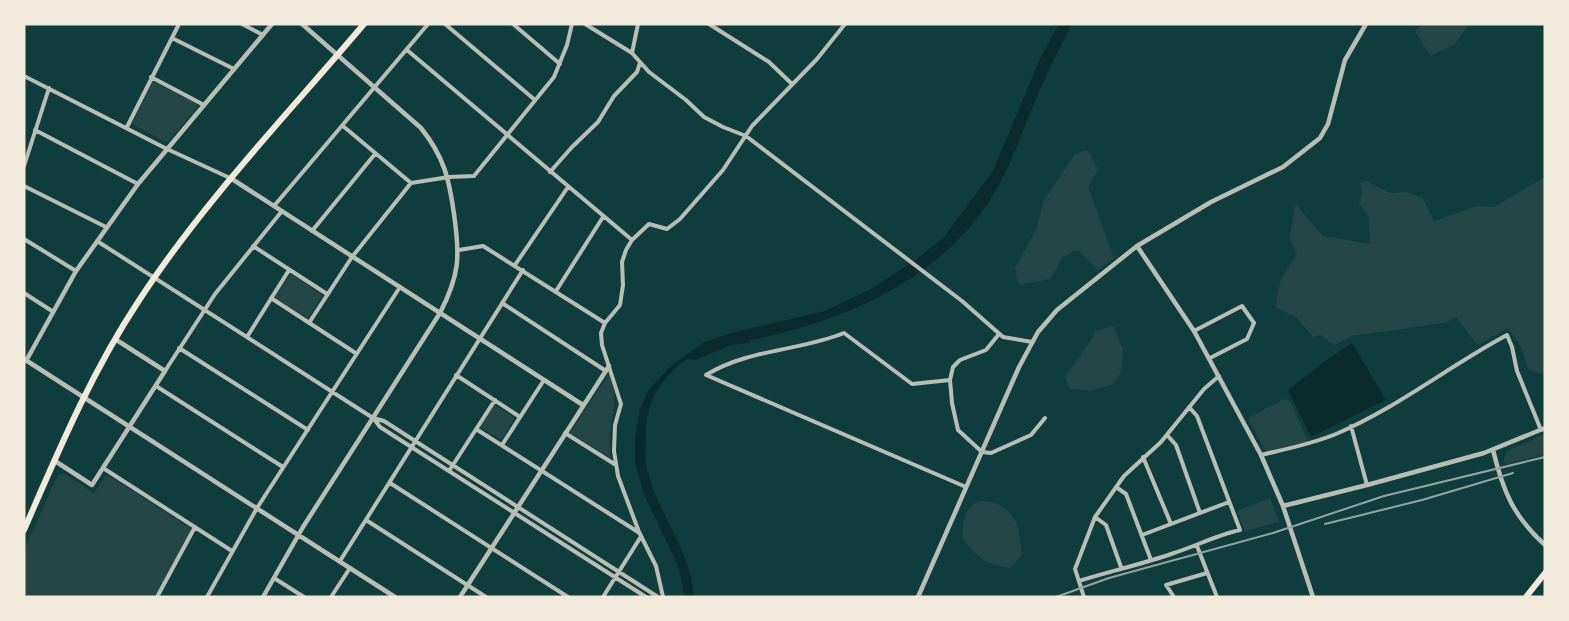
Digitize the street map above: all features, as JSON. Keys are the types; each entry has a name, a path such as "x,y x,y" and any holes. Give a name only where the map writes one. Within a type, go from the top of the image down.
{"main road":[{"path":"24,530 84,398 115,339 154,278 182,239 364,24"},
{"path":"1526,597 1545,573"}],"street":[{"path":"127,127 179,24"},
{"path":"242,24 263,35"},
{"path":"272,24 138,184 106,227 52,311 25,361 395,597"},
{"path":"263,597 298,535 440,313 454,280 459,250 448,177 439,154 421,128 302,24"},
{"path":"274,206 428,24"},
{"path":"445,24 535,100"},
{"path":"513,24 560,64"},
{"path":"309,323 352,256 411,183 448,177 474,176 554,77 567,45 572,24"},
{"path":"585,24 632,53 640,63 704,117 723,128 746,135 962,301 1003,337 1032,342"},
{"path":"632,53 638,24"},
{"path":"709,24 769,62 792,84"},
{"path":"663,597 656,566 640,535 618,476 614,451 615,425 621,404 607,368 601,333 605,323 620,306 623,285 622,262 632,240 649,224 668,229 680,219 723,170 752,126 833,40 845,24"},
{"path":"918,597 1032,342 1057,310 1137,246 1211,202 1283,167 1320,138 1328,124 1345,60 1366,24"},
{"path":"172,38 234,69"},
{"path":"407,50 632,240"},
{"path":"550,172 598,122 614,96 637,72 640,63"},
{"path":"24,76 167,149 232,179 583,405"},
{"path":"151,77 204,105"},
{"path":"24,166 26,146 35,130 49,88"},
{"path":"343,126 411,183"},
{"path":"35,130 138,184"},
{"path":"312,231 375,154"},
{"path":"24,186 106,227"},
{"path":"515,265 568,187"},
{"path":"55,461 92,484 204,310 282,211"},
{"path":"556,291 603,217"},
{"path":"24,239 76,272"},
{"path":"96,241 373,418 384,421 658,597"},
{"path":"253,246 327,294"},
{"path":"459,250 483,246 605,323"},
{"path":"1137,246 1194,331 1261,455 1283,506 1313,597"},
{"path":"247,337 289,270"},
{"path":"340,561 523,270"},
{"path":"207,597 257,508 400,287"},
{"path":"24,293 52,311"},
{"path":"271,298 357,354"},
{"path":"502,303 607,368"},
{"path":"1194,331 1242,306 1254,323 1247,339 1210,358"},
{"path":"950,380 912,384 844,333 825,340 725,364 706,375 966,487"},
{"path":"999,334 986,350 956,363 950,380 958,430 982,452 992,453 1031,435 1045,418"},
{"path":"1261,455 1309,444 1351,426 1440,377 1472,354 1507,335 1512,346 1517,371 1543,429 1493,450 1367,486 1283,506"},
{"path":"115,339 165,371"},
{"path":"179,348 308,430"},
{"path":"460,597 607,368"},
{"path":"456,375 520,417"},
{"path":"1084,597 1075,569 1095,517 1116,487 1167,435 1204,389 1220,376"},
{"path":"502,445 544,380"},
{"path":"156,386 283,467"},
{"path":"449,471 495,400"},
{"path":"1079,581 1197,546 1219,535 1240,530 1197,416 1190,407"},
{"path":"373,418 380,427 646,597"},
{"path":"1351,426 1367,486"},
{"path":"477,429 640,535"},
{"path":"565,433 616,465"},
{"path":"1167,435 1176,445 1200,513"},
{"path":"1493,450 1507,497 1522,523 1545,545"},
{"path":"1143,457 1171,524"},
{"path":"103,468 232,551"},
{"path":"390,483 568,597"},
{"path":"1116,487 1126,494 1151,560"},
{"path":"1142,535 1229,502"},
{"path":"1095,517 1106,525 1121,567"},
{"path":"366,520 486,597"},
{"path":"157,597 195,528"},
{"path":"603,597 640,535"},
{"path":"562,543 565,538"},
{"path":"1197,546 1217,597"},
{"path":"331,597 350,568"},
{"path":"1174,597 1166,585 1207,573"},
{"path":"274,578 303,597"}],"shaded area":[{"path":"1059,24 1072,24 1042,85 1014,154 996,190 975,221 950,248 921,271 890,291 857,307 787,332 751,340 750,343 731,345 695,360 687,359 670,373 657,391 652,400 647,421 646,464 658,501 687,563 692,580 694,597 685,597 678,566 644,494 635,463 635,437 640,410 649,389 672,365 704,342 731,333 825,311 871,289 917,259 944,237 993,171 1040,59"},
{"path":"1424,24 1469,24 1455,44 1430,56 1415,31"},
{"path":"153,81 197,104 198,107 165,142 132,124"},
{"path":"1087,150 1098,169 1088,187 1114,258 1098,270 1078,250 1063,257 1050,279 1019,285 1015,268 1036,230 1043,202 1075,154"},
{"path":"1545,177 1545,375 1528,369 1522,349 1508,328 1477,345 1456,317 1444,323 1352,336 1334,345 1321,335 1313,337 1296,317 1275,307 1281,279 1297,254 1289,238 1296,204 1323,236 1370,244 1369,218 1359,203 1362,194 1360,183 1366,181 1390,193 1405,192 1422,197 1434,221 1478,206 1494,207"},
{"path":"290,275 322,296 309,317 277,299 276,296"},
{"path":"1113,326 1123,349 1121,373 1113,384 1091,391 1070,389 1065,377 1092,339 1095,331"},
{"path":"1352,343 1386,400 1311,437 1288,390"},
{"path":"609,374 614,397 610,436 611,458 570,433"},
{"path":"1284,399 1290,401 1308,441 1269,451 1264,449 1248,418"},
{"path":"493,404 515,418 501,440 479,426"},
{"path":"1545,434 1545,454 1507,464 1503,462 1507,451"},
{"path":"63,473 94,493 105,477 109,476 190,528 191,531 155,597 24,597 24,550 58,475"},
{"path":"1270,498 1279,522 1245,531 1237,511"},
{"path":"980,501 1001,506 1008,511 1017,525 1022,555 1010,568 982,559 962,538 967,511"}],"railway":[{"path":"1056,597 1109,578 1273,533 1384,496 1545,457"},
{"path":"1325,524 1422,500 1513,473"}]}
